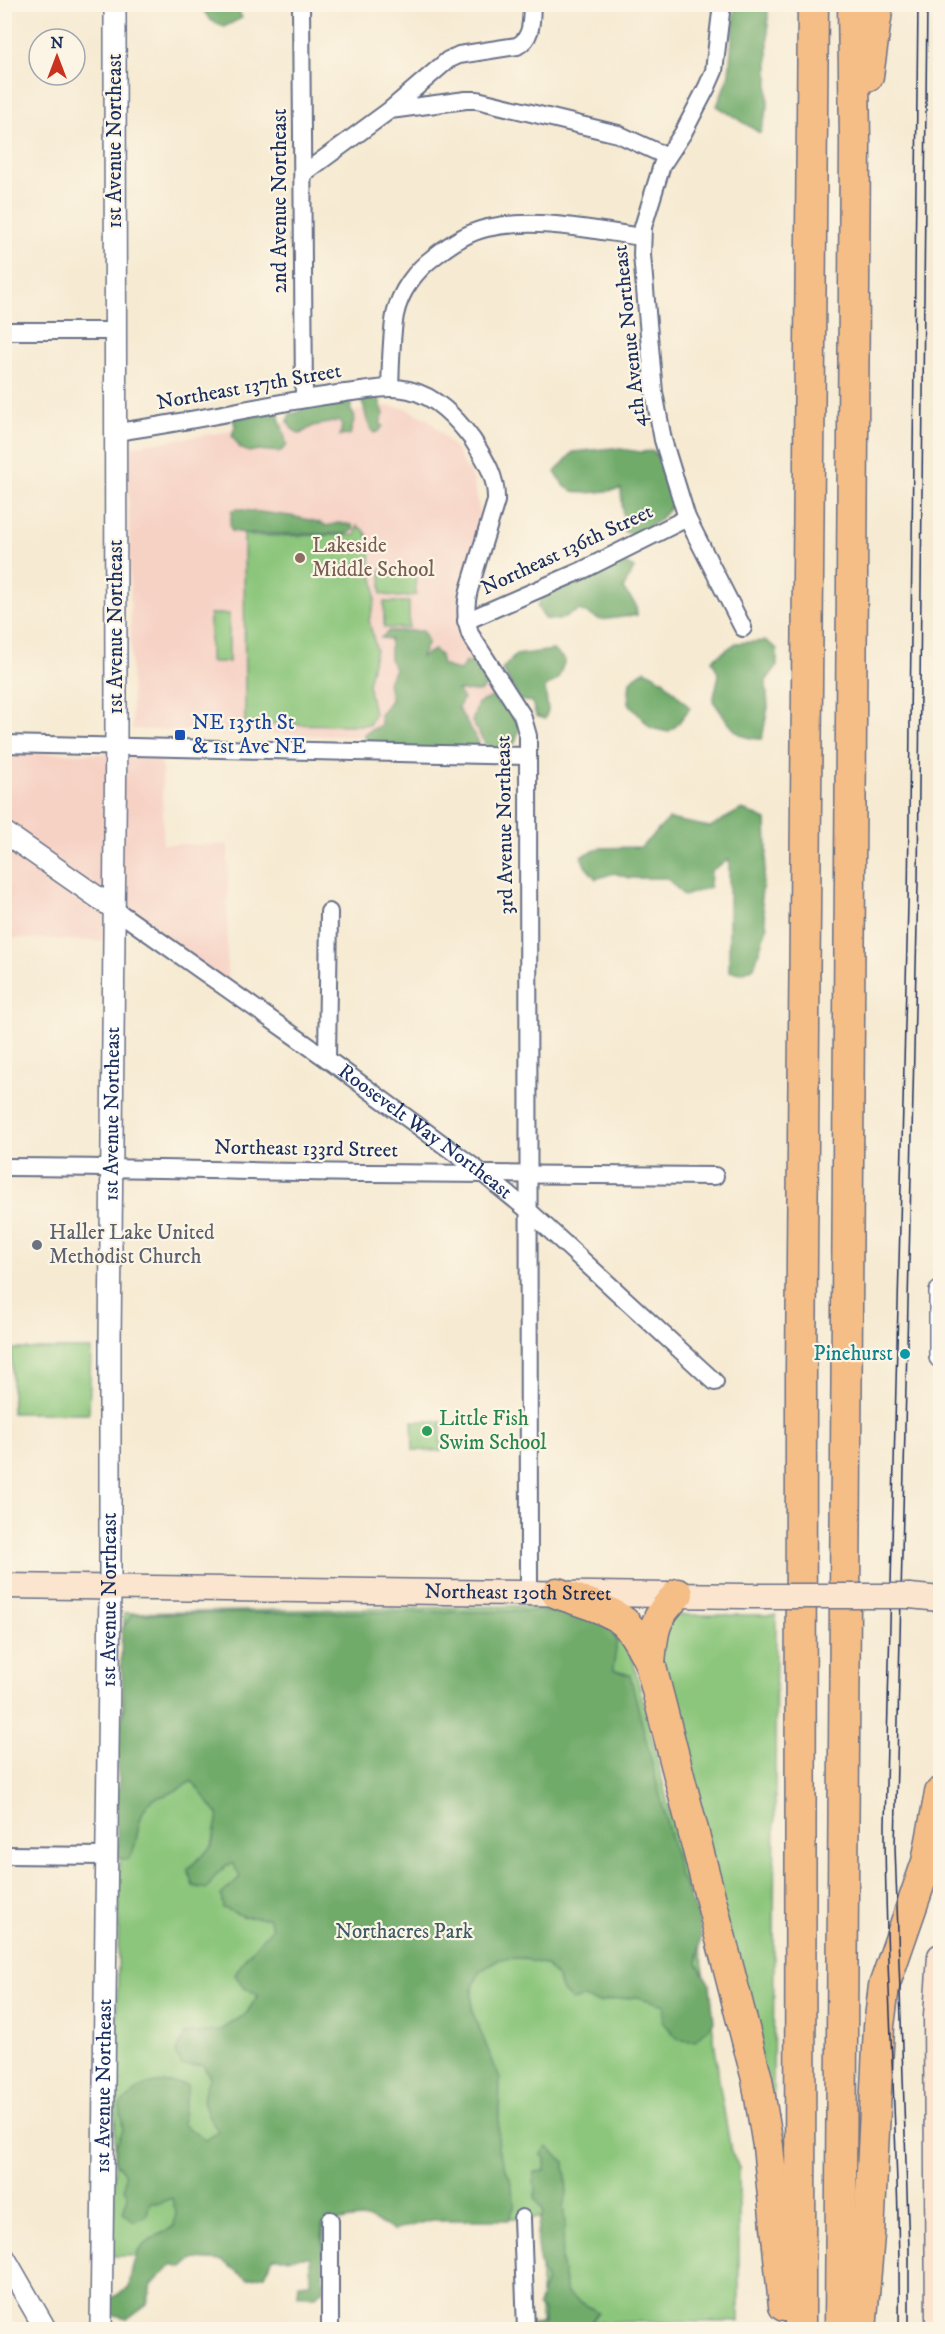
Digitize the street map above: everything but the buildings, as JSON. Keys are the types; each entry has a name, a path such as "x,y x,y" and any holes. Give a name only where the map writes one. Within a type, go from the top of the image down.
{"highway":[{"path":"792,4 812,228"},
{"path":"800,2330 801,1370 813,4"},
{"path":"840,2330 855,141 853,4"},
{"path":"855,141 872,58 878,4"},
{"path":"543,1593 609,1613 623,1622 636,1636 650,1663 757,2079 768,2146 773,2215 787,2330"},
{"path":"650,1663 652,1634 657,1619 663,1609 678,1594"},
{"path":"861,2330 869,2235 879,2026 884,1986 927,1862 940,1794"}],"main road":[{"name":"Northeast 130th Street","path":"4,1586 926,1597"},
{"path":"938,2330 940,1956"}],"street":[{"name":"1st Avenue Northeast","path":"101,2330 110,1588 111,1167 116,747 115,4"},
{"name":"2nd Avenue Northeast","path":"301,4 304,398"},
{"path":"303,174 390,110 448,60 459,55 525,43 529,36 532,4"},
{"name":"4th Avenue Northeast","path":"722,4 714,71 683,133 666,156 651,196 642,237 642,276 656,410 676,489 687,518 742,628"},
{"path":"390,110 477,100 618,134 666,156"},
{"path":"466,621 466,603 496,501 496,489 492,474 478,448 450,414 432,399 421,394 390,388 395,314 409,282 426,262 453,243 486,228 520,224 561,225 642,237"},
{"path":"4,331 116,331"},
{"name":"Northeast 137th Street","path":"116,432 200,419 304,398 390,388"},
{"name":"Northeast 136th Street","path":"466,621 583,570 687,518"},
{"name":"3rd Avenue Northeast","path":"466,621 470,634 522,715 528,736 528,1173 543,1593"},
{"path":"4,744 528,756"},
{"path":"4,832 113,908"},
{"name":"Roosevelt Way Northeast","path":"113,908 327,1059 482,1173 529,1211 716,1382"},
{"path":"327,1059 329,912"},
{"name":"Northeast 133rd Street","path":"4,1167 716,1176"},
{"path":"940,1292 940,1357"},
{"path":"4,1856 106,1856"},
{"path":"522,2218 525,2330"},
{"path":"330,2220 330,2330"},
{"path":"4,2257 46,2330"}],"shaded area":[{"name":"Lakeside Middle School","path":"389,406 405,408 428,419 454,447 473,479 481,520 462,596 505,700 510,742 132,729 128,447"},
{"path":"5,752 100,754 162,761 163,844 228,845 227,989 114,908 114,941 5,938"}],"green space":[{"path":"185,5 236,5 242,18 224,27 210,20 201,7"},
{"path":"735,5 768,5 768,107 760,133 717,106 729,74"},
{"path":"369,395 378,396 384,414 380,423 383,426 374,433 367,421 362,402"},
{"path":"347,400 352,405 350,409 355,417 350,435 340,436 342,424 338,421 313,426 300,434 292,429 287,421 290,414 299,412 302,407"},
{"path":"270,410 278,413 287,445 280,452 258,450 249,452 240,448 232,436 235,426 233,418 263,415"},
{"path":"613,448 640,452 654,451 667,474 672,506 658,521 635,535 624,532 621,489 593,493 573,491 565,486 555,472 573,452"},
{"path":"232,510 297,517 327,526 338,523 352,525 354,530 347,534 251,534 232,531 230,526"},
{"path":"357,526 364,530 371,541 370,565 375,587 375,601 369,620 376,649 368,684 374,714 369,725 245,724 244,533 252,536 356,535"},
{"path":"621,561 634,568 623,589 636,605 637,615 601,620 579,610 559,620 545,619 537,606 547,590"},
{"path":"381,569 415,569 416,595 398,597 381,594"},
{"path":"384,602 409,602 409,628 384,628"},
{"path":"210,614 229,614 229,662 210,662"},
{"path":"389,631 423,631 428,642 421,657 434,650 440,655 442,665 460,671 465,662 476,662 487,672 490,684 479,692 457,690 463,699 458,708 479,743 475,752 369,749 364,743 364,734 381,725 380,715 391,700 388,682 395,669 390,659 390,639 381,638"},
{"path":"766,641 777,649 777,666 766,681 768,707 762,739 738,733 713,701 719,675 712,660 736,643"},
{"path":"553,650 565,660 558,679 545,688 548,710 545,719 536,716 532,702 520,700 502,669 516,655"},
{"path":"645,670 663,680 690,708 676,726 668,732 651,728 628,703 630,681"},
{"path":"492,697 508,701 520,725 515,743 500,751 486,745 472,722 478,703"},
{"path":"742,809 766,820 767,852 761,898 767,927 754,967 742,973 729,971 729,859 711,871 710,887 684,896 667,878 629,878 614,873 596,879 585,866 581,856 600,848 641,847 669,819 710,827"},
{"path":"12,1349 91,1349 89,1413 12,1413"},
{"name":"Little Fish Swim School","path":"412,1421 441,1421 441,1451 413,1450"},
{"name":"Northacres Park","path":"526,1606 556,1608 607,1620 630,1647 692,1904 710,2006 731,2152 739,2167 739,2322 541,2322 541,2218 324,2218 324,2254 113,2256 124,1613"},
{"name":"Northacres Park","path":"554,1611 606,1623 617,1641 613,1670 630,1675 680,1876 697,1912 701,1935 697,1963 710,1985 714,2022 695,2041 679,2040 663,2022 665,2005 637,1997 599,2003 583,1998 572,2001 561,1990 558,1978 546,1965 521,1958 500,1959 480,1971 472,1990 472,2011 500,2079 498,2149 510,2179 515,2205 509,2220 431,2220 393,2231 374,2221 358,2218 322,2225 323,2289 315,2297 298,2295 299,2283 310,2282 310,2257 273,2258 265,2275 248,2279 222,2261 193,2259 183,2268 171,2265 152,2285 147,2304 127,2319 107,2314 110,2299 129,2288 136,2255 146,2244 174,2226 176,2212 172,2198 159,2203 150,2203 146,2217 133,2221 123,2213 128,2196 124,2188 125,2174 115,2162 116,2146 123,2130 120,2105 136,2091 150,2084 166,2082 187,2085 182,2124 206,2140 218,2132 206,2111 203,2100 210,2077 203,2065 182,2066 176,2053 185,2034 220,2031 246,2014 258,1995 243,1986 235,1975 246,1957 272,1928 268,1918 245,1917 223,1908 221,1895 240,1877 233,1864 227,1865 216,1875 207,1889 193,1886 188,1869 212,1846 218,1815 192,1781 149,1803 141,1817 131,1854 127,1860 117,1857 115,1810 119,1780 117,1768 119,1728 124,1713 122,1629 132,1614"},
{"path":"669,1615 776,1615 773,2109 658,1650"},
{"path":"548,2147 565,2162 567,2194 563,2206 565,2223 561,2260 567,2294 598,2312 587,2326 578,2329 529,2330 529,2324 544,2323 544,2311 538,2306 546,2280 538,2255 537,2236 540,2219 544,2212 535,2197 534,2172 545,2171 545,2158 541,2155"}],"tram line":[{"path":"899,2330 898,2203 887,1951 885,1824 908,904 918,4"},
{"path":"909,2330 909,2249 895,1847 918,884 927,4"}],"place":[{"name":"Lakeside Middle School","path":"300,558"},
{"name":"NE 135th St & 1st Ave NE","path":"180,735"},
{"name":"Haller Lake United Methodist Church","path":"37,1245"},
{"name":"Pinehurst","path":"905,1354"},
{"name":"Little Fish Swim School","path":"427,1431"}]}
